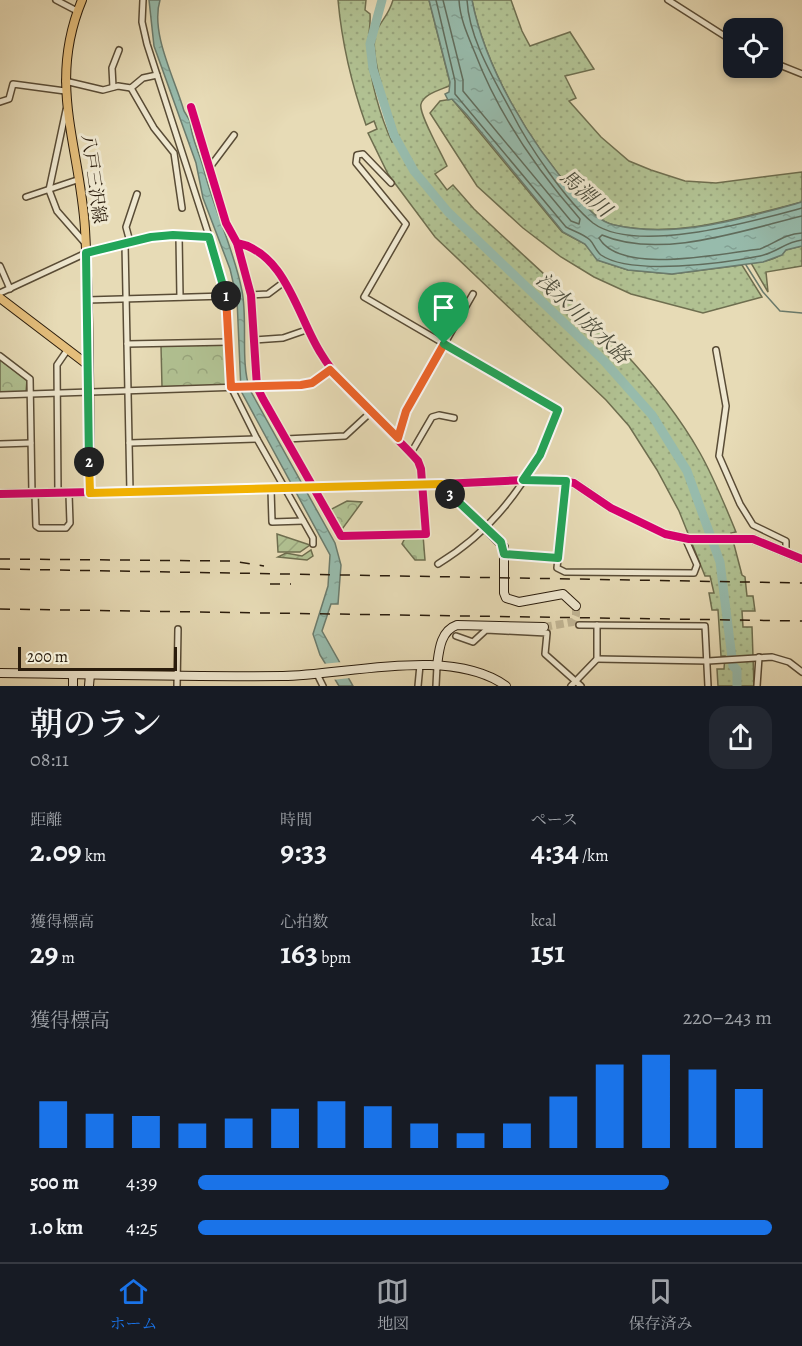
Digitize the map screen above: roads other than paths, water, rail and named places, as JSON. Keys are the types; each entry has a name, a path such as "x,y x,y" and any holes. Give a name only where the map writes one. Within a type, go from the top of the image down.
{"main road":[{"name":"八戸三沢線","path":"82,0 69,41 65,91 86,248 90,493"},
{"path":"0,298 88,365"}],"street":[{"path":"56,0 77,11"},
{"path":"143,0 142,22 226,296 231,387 257,439 286,488 313,544"},
{"path":"668,0 723,35"},
{"path":"113,87 112,68 119,50"},
{"path":"783,66 802,74"},
{"path":"65,81 103,90 113,87 131,88 143,78 158,75"},
{"path":"0,102 9,99 13,84 65,91"},
{"path":"131,88 154,128 174,153 182,208"},
{"path":"66,106 49,190 57,211 86,248"},
{"path":"191,108 226,223 237,243 251,295 256,387 311,488 341,536 426,534 421,469 411,453 330,370 296,300 259,251 237,243"},
{"path":"210,168 234,135"},
{"path":"391,183 385,180 363,154 357,154 356,163 406,224 364,297 558,410 540,455 486,529 438,564"},
{"path":"26,197 77,180"},
{"path":"130,492 126,227 137,194"},
{"path":"179,236 180,297"},
{"path":"0,293 86,248 128,243 151,237 209,237"},
{"path":"0,266 10,289"},
{"path":"251,295 268,294 284,282"},
{"path":"398,438 406,411 473,294"},
{"path":"87,300 226,296"},
{"path":"254,340 283,338 309,329"},
{"path":"127,344 229,342"},
{"path":"58,494 57,365 68,349"},
{"path":"716,350 726,406 718,456 740,504 753,525 786,542 788,544 786,551"},
{"path":"0,356 28,377 31,394 31,443 36,526 66,528 70,523 69,494"},
{"path":"0,395 256,387 312,383 330,370"},
{"path":"286,439 345,436 371,412"},
{"path":"411,453 432,417 438,415 454,418"},
{"path":"129,443 257,439"},
{"path":"0,444 31,443"},
{"path":"0,494 311,488 523,480 566,481 584,487 611,508 652,529 687,538 753,539 802,559"},
{"path":"566,481 557,568 565,572 694,573 697,565 687,538"},
{"path":"442,484 501,542 504,554 504,593 510,600 519,602 563,594 576,606"},
{"path":"271,489 272,522 303,521"},
{"path":"504,554 558,558"},
{"path":"436,686 440,648 446,632 457,625 544,627"},
{"path":"579,625 705,626 711,660 708,686"},
{"path":"456,636 473,642 486,630 547,633 545,654 576,684 597,659 597,625"},
{"path":"177,686 178,628"},
{"path":"597,659 757,658 789,662 802,672"},
{"path":"757,658 757,686"},
{"path":"418,686 420,665"},
{"path":"0,673 317,674 420,665 476,671 506,686"},
{"path":"73,674 73,686"},
{"path":"89,686 90,674"},
{"path":"317,674 323,686"}],"water":[{"path":"149,0 160,0 158,27 165,56 184,111 190,121 194,140 238,275 244,303 245,367 250,390 335,543 341,565 338,604 331,604 322,631 353,686 339,686 320,655 313,634 328,586 330,555 241,391 237,299 230,269 203,198 196,163 154,46"},
{"path":"429,0 472,0 487,52 512,104 542,152 597,217 614,225 661,230 709,225 802,202 802,246 786,250 782,255 763,262 672,274 628,270 597,260 585,244 563,232 467,115 452,99 448,100 445,94 449,92 450,82"}],"waterway":[{"name":"浅水川放水路","path":"382,0 370,44 373,69 394,135 414,171 448,212 604,361 652,415 687,471 720,562 733,666 737,670 737,686"},
{"path":"746,265 763,292 780,311 802,313"}],"tunnel":[{"path":"544,627 573,622 576,606"}],"railway":[{"path":"0,559 232,561 264,566"},
{"path":"0,569 802,583"},
{"path":"270,584 291,584"},
{"path":"0,609 802,621"}],"water label":[{"name":"馬淵川","path":"586,193"}]}
